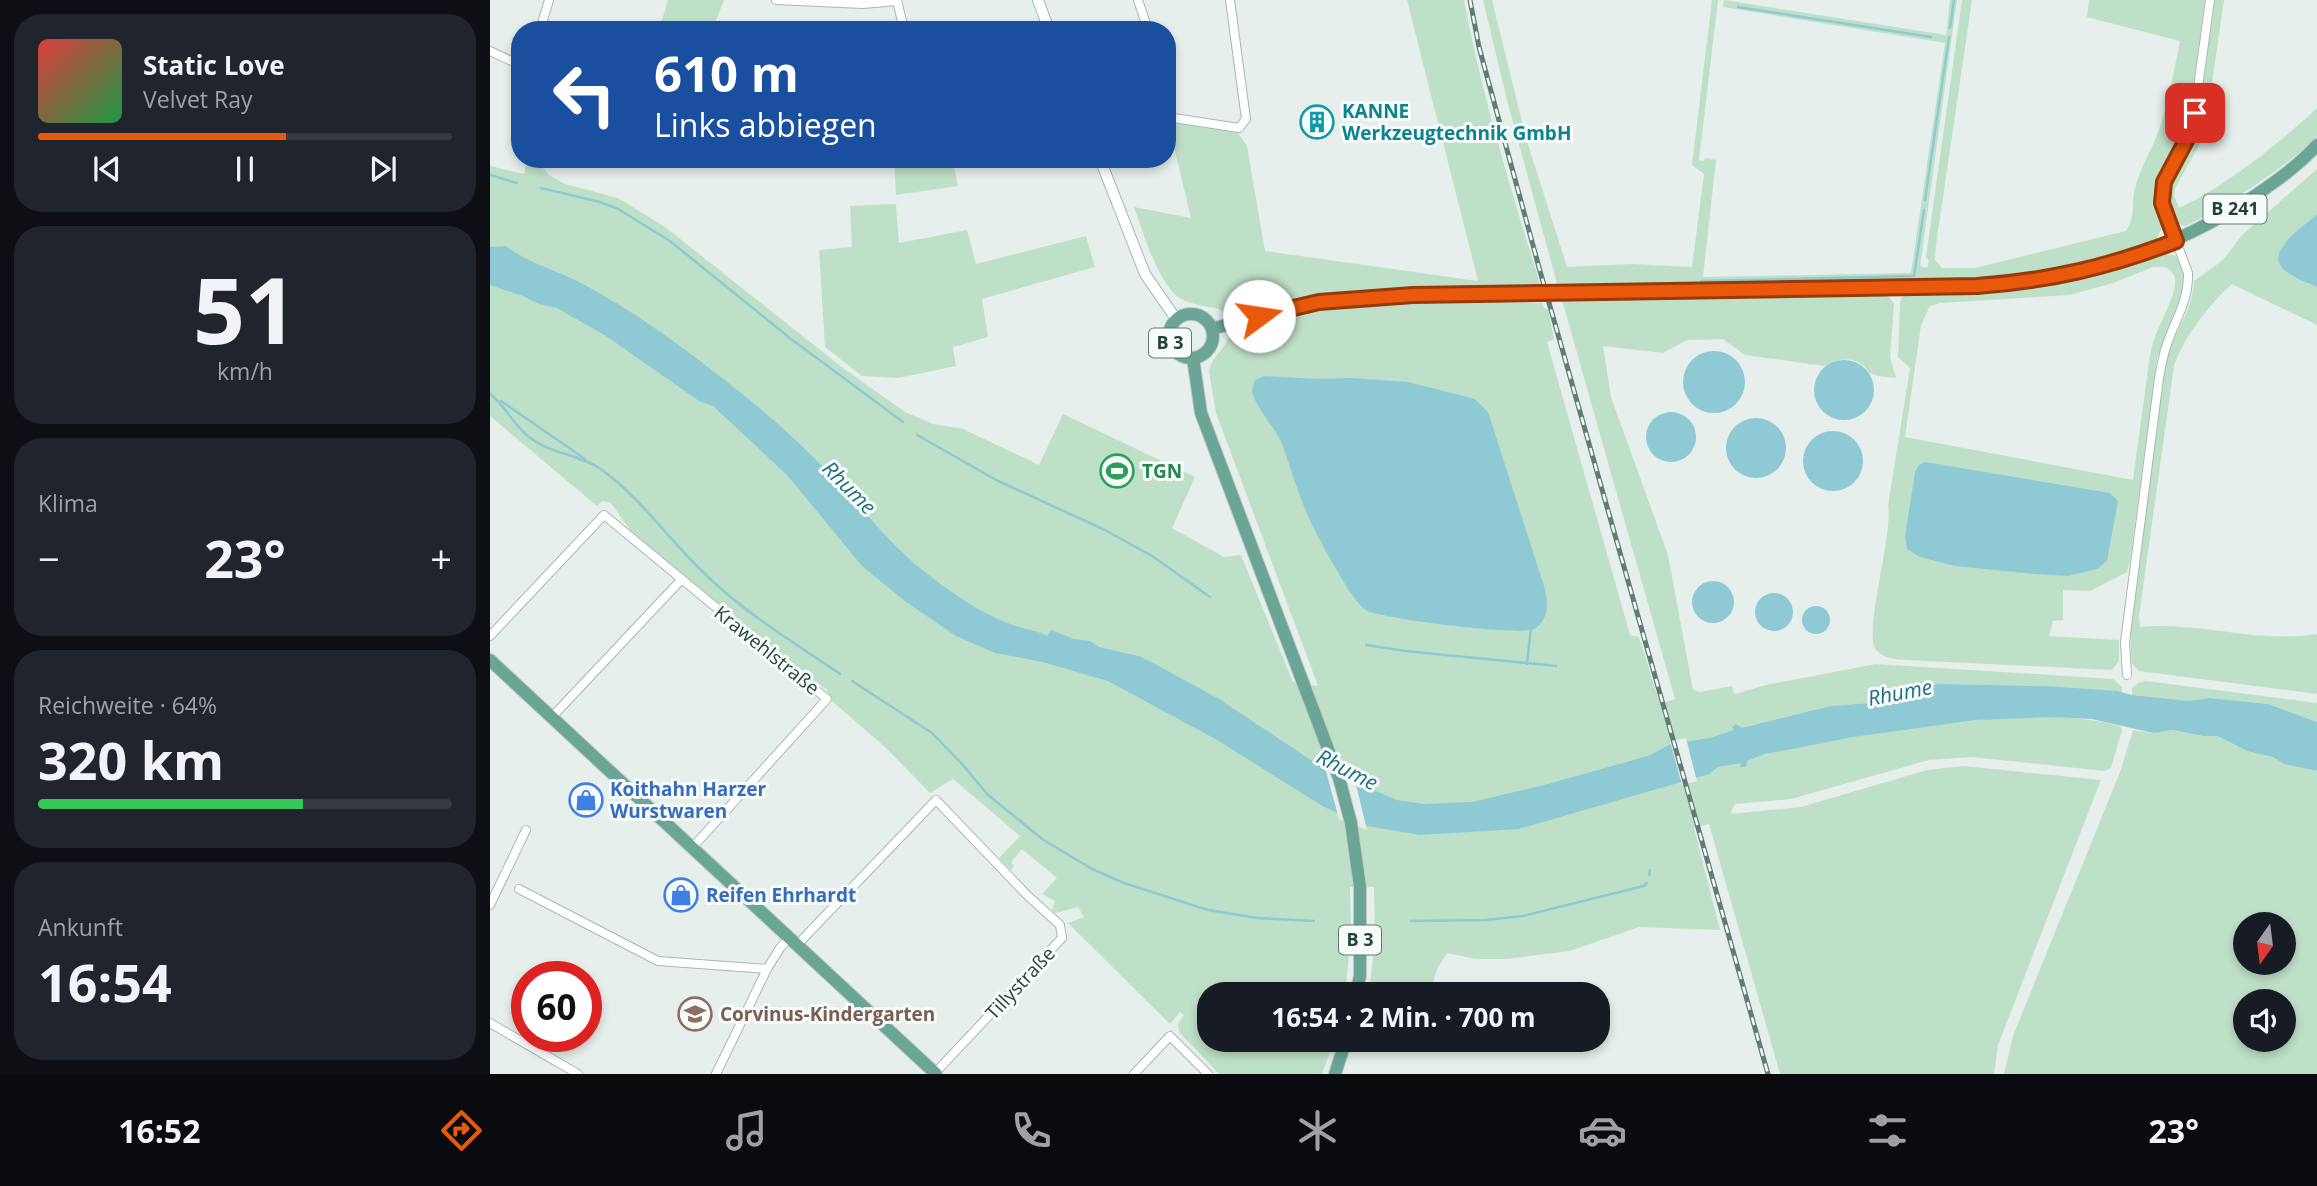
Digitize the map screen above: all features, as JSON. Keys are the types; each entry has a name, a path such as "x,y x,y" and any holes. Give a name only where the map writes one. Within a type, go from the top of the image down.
{"main road":[{"path":"1038,0 1046,21"},
{"name":"B 241","path":"1212,328 1319,302 1377,297 1882,288 2007,284 2068,275 2108,265 2176,241 2242,205 2290,170 2317,145"},
{"name":"B 3","path":"1104,168 1145,274 1177,319"},
{"name":"B 3","path":"1188,314 1200,315 1212,328 1211,346 1202,355 1193,358 1180,355 1171,344 1169,331 1177,319 1188,314"},
{"name":"B 3","path":"1193,358 1201,413 1339,778 1351,823 1360,887 1359,982"},
{"path":"490,660 936,1074"},
{"path":"1335,1074 1342,1052"}],"street":[{"path":"543,21 549,0"},
{"path":"776,0 863,4 897,1 902,21"},
{"path":"1138,0 1145,21"},
{"path":"1176,118 1239,128 1246,119 1230,0"},
{"path":"2126,674 2125,642 2159,378 2165,348 2181,314 2189,285 2188,273 2162,203 2162,192 2170,167 2186,142 2193,124 2210,0"},
{"path":"490,51 511,61"},
{"path":"490,636 604,515 681,580 552,718"},
{"name":"Krawehlstraße","path":"681,580 827,699 692,848"},
{"name":"Tillystraße","path":"793,941 936,800 1027,895 1060,925 1062,938 936,1074"},
{"path":"490,905 526,830"},
{"path":"519,889 658,961 767,969"},
{"path":"716,1074 767,969 780,948 793,941"},
{"path":"490,1023 578,1074"},
{"path":"1134,1074 1170,1036 1208,1074"}],"green space":[{"path":"668,0 724,0 716,21 662,21"},
{"path":"1407,0 1464,0 1489,109 1541,287 1340,292 1225,314 1221,310 1182,300 1170,289 1157,268 1134,207 1191,218 1176,155 1176,123 1238,133 1247,146 1265,251 1478,281"},
{"path":"1483,0 1492,0 1526,138 1567,267 1632,264 1692,267 1704,174 1692,165 1712,0 1718,0 1699,160 1716,160 1703,277 1911,273 1945,43 1723,7 1724,0 1946,35 1950,0 1957,0 1920,266 1927,268 1929,261 1926,257 1962,0 1972,0 1935,260 1942,268 1975,268 2126,231 2131,219 2134,191 2163,116 2180,41 2087,17 2089,0 2205,0 2188,123 2156,185 2157,205 2163,223 2157,239 2107,257 2055,270 1975,280 1558,287 1508,104"},
{"path":"2215,0 2224,0 2205,131 2175,188 2174,196 2179,208 2214,189 2251,163 2317,108 2317,137 2287,163 2254,186 2186,226 2172,217 2167,187 2197,129"},
{"path":"490,166 524,174 525,168 543,168 565,184 618,198 665,227 843,368 905,412 933,424 963,429 1039,465 1063,414 1195,477 1172,528 1224,557 1241,555 1293,682 1318,686 1216,413 1209,371 1230,333 1306,311 1345,306 1424,302 1542,303 1545,309 1548,309 1554,339 1547,342 1630,635 1639,637 1660,704 1675,699 1562,300 1878,295 1889,297 1894,304 1890,357 1896,378 1872,374 1864,366 1850,360 1839,360 1825,366 1745,355 1723,339 1687,340 1663,353 1603,346 1611,397 1668,555 1693,690 1700,692 1732,686 1734,694 1766,685 1876,664 2113,679 2122,687 2122,692 2048,686 1937,684 1869,703 1831,706 1747,761 1819,742 1978,720 2064,717 2120,726 2122,730 2111,768 2104,771 1972,757 1929,760 1791,799 1735,804 1730,814 1801,807 1927,770 1964,766 2101,780 1998,1045 1994,1074 1780,1074 1709,824 1694,828 1720,930 1639,927 1570,951 1505,959 1476,959 1447,953 1437,969 1433,982 1370,982 1375,941 1374,887 1350,887 1351,936 1346,982 1197,982 1197,1051 1179,1032 1178,1023 1184,1015 1180,1012 1170,1024 1068,923 1084,917 1078,907 1056,913 1052,910 1055,901 1042,894 1057,878 1022,849 1011,862 1014,866 1011,870 999,858 1020,836 953,779 930,793 885,747 833,702 826,689 800,672 630,530 611,503 602,501 597,506 490,416"},
{"path":"894,168 954,168 958,186 896,195"},
{"path":"2317,169 2317,325 2232,284 2198,322 2184,343 2174,366 2139,616 2140,627 2184,627 2273,636 2317,634 2317,694 2139,671 2132,664 2132,608 2157,415 2168,356 2188,310 2194,281 2223,260 2243,234"},
{"path":"896,204 899,243 967,230 976,264 1086,236 1095,267 982,299 988,337 953,347 956,366 898,378 862,376 825,347 819,250 852,247 850,206"},
{"path":"2163,254 2174,255 2180,261 2184,288 2157,358 2127,572 2090,591 2063,590 2063,620 2053,621 2049,636 2119,640 2119,661 2112,670 1906,660 1883,655 1876,650 1873,624 1910,368 1898,357 1900,303 1903,295 2042,286 2105,274","holes":["2153,267 2172,272 2175,279 2174,288 2151,352 2133,480 1905,437 1921,325 1930,306 1940,303 2070,295 2116,282"]},
{"path":"2146,681 2317,703 2317,722 2268,704 2209,698 2189,701 2132,695 2132,688"},
{"path":"2133,730 2152,733 2173,730 2219,736 2247,751 2274,757 2284,764 2317,771 2317,1074 2004,1074 2013,1036 2120,772"},
{"path":"1198,1052 1330,1052 1322,1074 1219,1074"}],"water":[{"path":"2317,214 2317,287 2287,272 2280,265 2278,257 2287,241"},
{"path":"506,246 617,304 702,362 806,450 909,559 966,602 991,616 1047,636 1051,630 1074,639 1090,641 1099,647 1142,657 1219,699 1326,770 1397,800 1424,804 1472,802 1648,756 1671,744 1710,738 1734,730 1732,727 1736,724 1742,728 1831,706 1869,703 1937,684 2048,686 2117,691 2189,701 2209,698 2268,704 2317,722 2317,771 2284,764 2273,757 2247,751 2218,736 2173,730 2153,733 2092,719 2050,717 1976,720 1853,737 1766,754 1747,761 1746,767 1740,767 1741,763 1718,767 1709,774 1519,829 1420,835 1367,826 1324,807 1217,740 1108,681 1043,662 995,653 956,636 906,602 862,566 787,475 713,406 699,401 606,336 557,308 490,285 490,247"},
{"path":"1708,351 1720,351 1736,360 1743,370 1743,394 1736,404 1720,413 1708,413 1697,408 1688,399 1683,388 1683,376 1688,365 1697,356"},
{"path":"1838,360 1850,360 1869,373 1874,390 1872,402 1861,415 1850,420 1838,420 1819,407 1814,396 1814,384 1827,365"},
{"path":"1264,376 1408,382 1475,399 1488,412 1544,586 1546,610 1543,621 1534,629 1504,630 1422,622 1366,610 1352,594 1316,533 1283,446 1253,396 1255,380"},
{"path":"1671,412 1689,419 1696,437 1689,455 1671,462 1653,455 1646,437 1653,419"},
{"path":"1756,418 1773,423 1781,431 1786,448 1781,465 1773,473 1756,478 1739,473 1731,465 1726,448 1731,431 1739,423"},
{"path":"1833,431 1850,436 1858,444 1863,461 1858,478 1850,486 1833,491 1816,486 1808,478 1803,461 1808,444 1816,436"},
{"path":"1925,462 2110,493 2118,501 2107,561 2097,569 2068,576 1955,566 1920,557 1907,549 1905,537 1915,472 1919,465"},
{"path":"1713,581 1728,587 1734,602 1728,617 1713,623 1698,617 1692,602 1698,587"},
{"path":"1774,593 1788,598 1793,612 1788,626 1774,631 1760,626 1755,612 1760,598"},
{"path":"1816,606 1826,610 1830,620 1826,630 1816,634 1806,630 1802,620 1806,610"}],"pier":[{"path":"1686,738 1697,781 1682,785 1670,741"},
{"path":"1324,764 1355,780 1367,830 1339,819"}],"waterway":[{"path":"1950,28 1954,0"},
{"path":"1738,7 1931,37"},
{"path":"1925,200 1949,37"},
{"path":"490,175 517,183"},
{"path":"541,188 618,209 670,241 791,339 903,422"},
{"path":"1701,281 1914,276 1924,210"},
{"path":"490,394 518,427 537,443 584,460 616,481 718,587 769,626 840,674"},
{"path":"501,401 585,459"},
{"path":"917,435 998,481 1105,530 1152,556 1210,597"},
{"path":"1527,664 1531,627"},
{"path":"1366,645 1556,666"},
{"path":"852,681 932,733 987,794 1042,839 1092,869 1124,883 1208,910 1257,918 1314,921"},
{"path":"1649,875 1650,870"},
{"path":"1411,921 1486,920 1523,916 1644,886 1647,883"}],"railway":[{"path":"1470,0 1479,47 1540,271 1768,1074"}],"place":[{"name":"KANNE Werkzeugtechnik GmbH","path":"1317,122"},
{"name":"TGN","path":"1117,471"},
{"name":"Koithahn Harzer Wurstwaren","path":"586,800"},
{"name":"Reifen Ehrhardt","path":"681,895"},
{"name":"Corvinus-Kindergarten","path":"695,1014"}],"route":[{"path":"1259,316 1319,302 1413,295 1977,286 2068,275 2143,254 2176,241 2162,203 2162,192 2170,167 2189,135 2195,113"}],"water label":[{"name":"Rhume","path":"849,488"},
{"name":"Rhume","path":"1900,693"},
{"name":"Rhume","path":"1347,770"}]}
